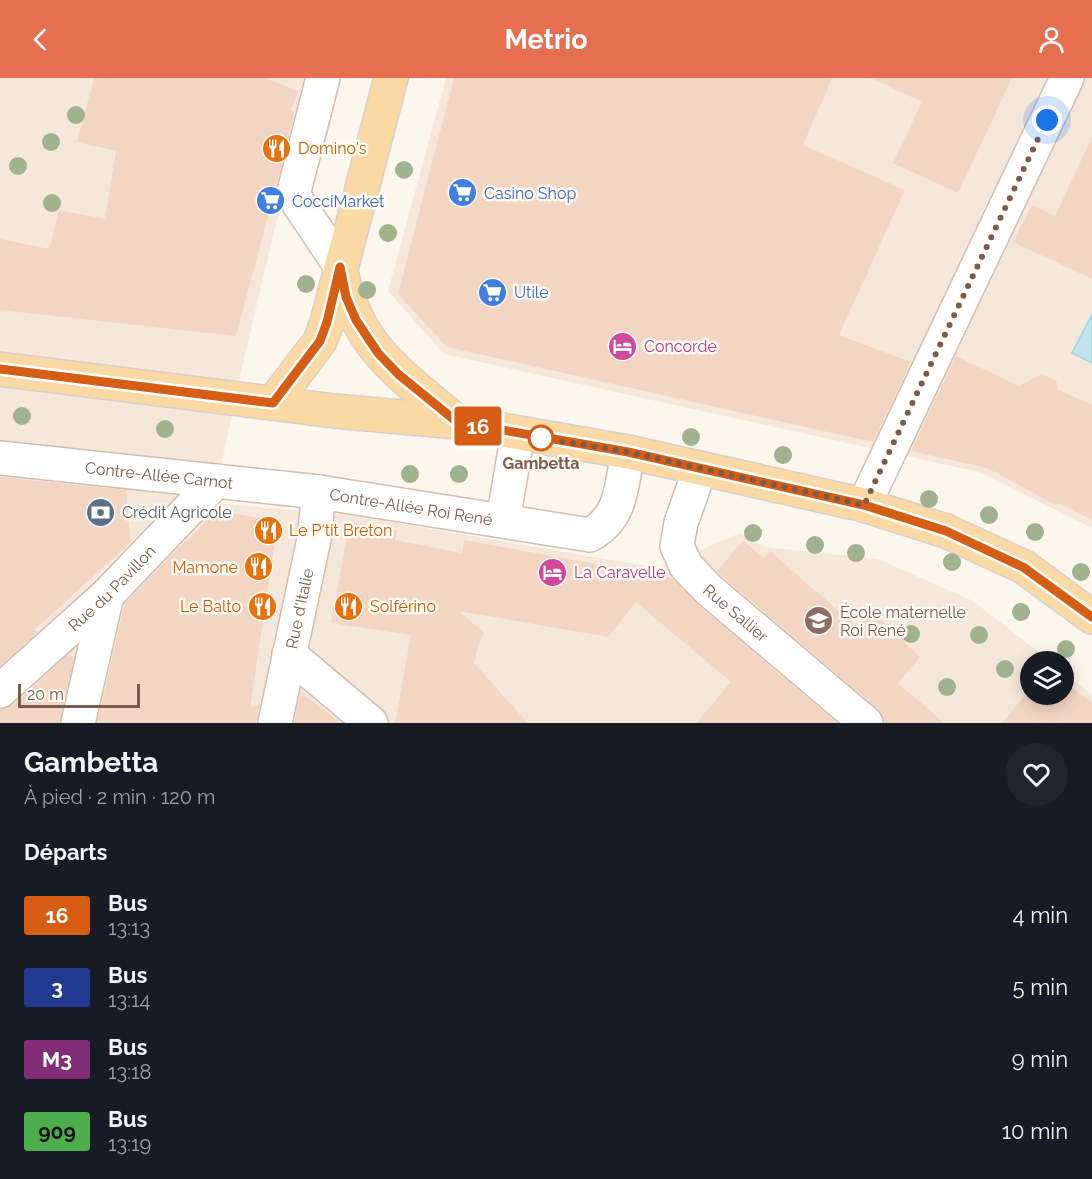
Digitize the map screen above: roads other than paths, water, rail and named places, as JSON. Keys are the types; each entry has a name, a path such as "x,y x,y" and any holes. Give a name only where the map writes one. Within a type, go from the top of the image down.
{"main road":[{"path":"273,403 320,341 327,322 391,78"},
{"path":"340,267 346,297 356,320 378,353 398,374 457,422"},
{"path":"0,369 379,416 457,422 628,452 864,505 946,531 1023,567 1092,617"}],"street":[{"path":"323,78 293,195 340,267"},
{"path":"864,505 1067,78"},
{"name":"Contre-Allée Roi René","path":"503,520 518,433"},
{"name":"Contre-Allée Roi René","path":"319,492 590,535 603,527 617,507 628,452"},
{"name":"Contre-Allée Carnot","path":"0,458 319,492"},
{"name":"Rue Sallier","path":"700,469 681,523 677,546 686,566 709,590 866,723"},
{"name":"Rue du Pavillon","path":"0,691 107,595 216,481"},
{"name":"Rue d'Italie","path":"275,723 314,539 319,492"},
{"path":"78,723 107,595"},
{"path":"290,654 371,723"}],"water":[{"path":"1092,314 1092,363 1072,353"}],"place":[{"name":"Domino's","path":"277,148"},
{"name":"Casino Shop","path":"463,193"},
{"name":"CocciMarket","path":"271,201"},
{"name":"Utile","path":"493,292"},
{"name":"Concorde","path":"623,346"},
{"name":"Gambetta","path":"541,438"},
{"name":"Crédit Agricole","path":"101,512"},
{"name":"Le P'tit Breton","path":"268,530"},
{"name":"Mamone","path":"259,567"},
{"name":"La Caravelle","path":"553,572"},
{"name":"Le Balto","path":"262,606"},
{"name":"Solférino","path":"349,606"},
{"name":"École maternelle Roi René","path":"819,621"}]}
